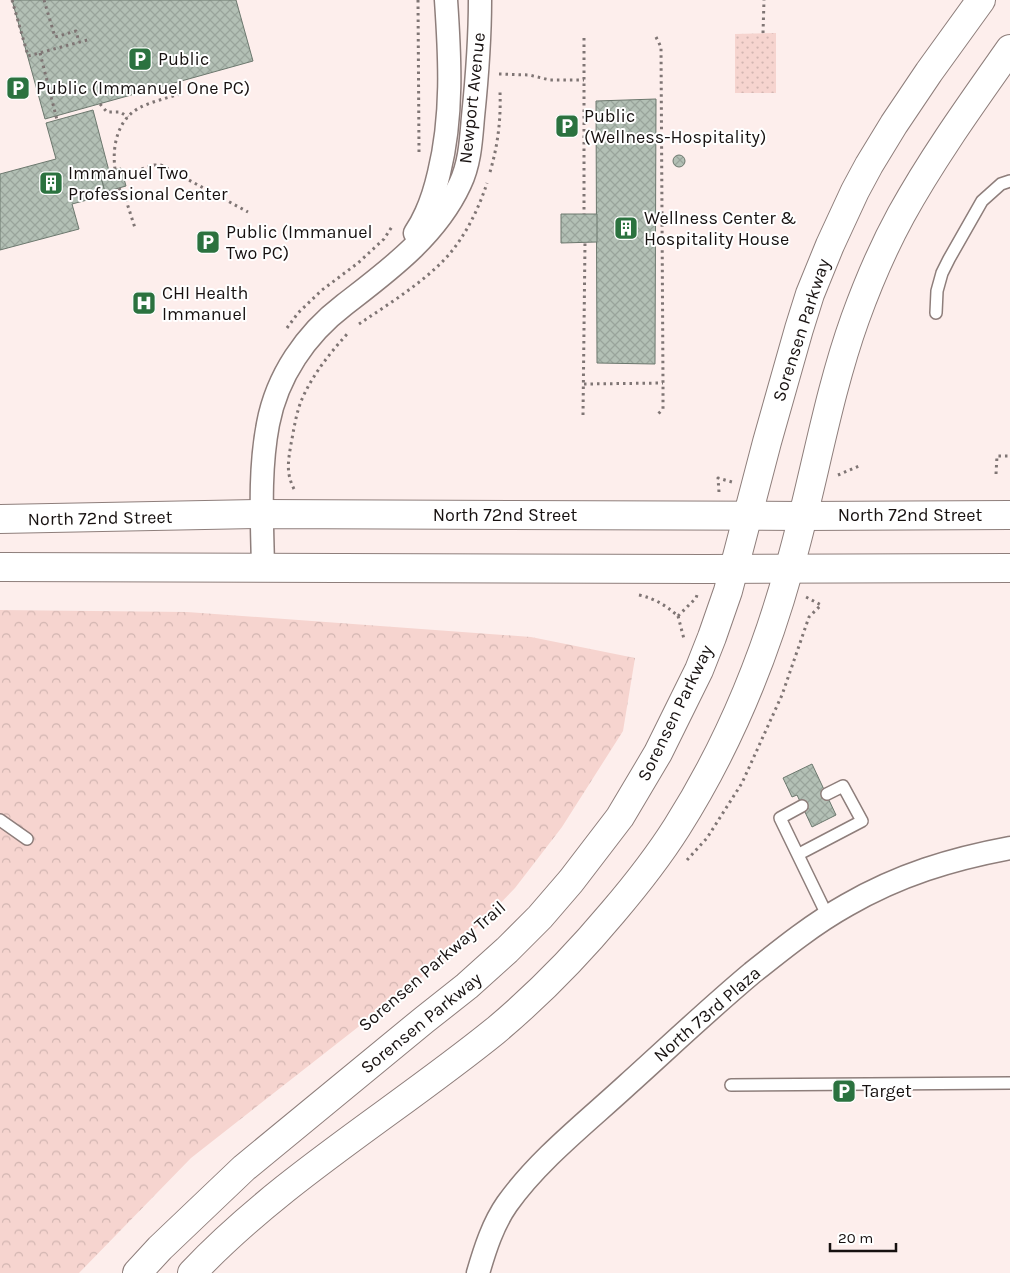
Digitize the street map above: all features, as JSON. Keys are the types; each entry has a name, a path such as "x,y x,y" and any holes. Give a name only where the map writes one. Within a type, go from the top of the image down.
{"main road":[{"name":"Sorensen Parkway","path":"137,1273 160,1248 244,1168 467,986 507,950 540,917 571,881 620,817 658,753 699,670 712,637 734,569 769,434 799,329 810,294 845,210 894,124 981,0"},
{"path":"192,1273 256,1213 302,1176 496,1030 550,982 596,932 665,846 700,789 728,733 744,698 767,638 789,569 839,369 867,287 888,241 917,186 1010,49"},
{"name":"North 72nd Street","path":"0,519 262,514 1010,515"},
{"path":"0,567 1010,568"}],"street":[{"name":"Newport Avenue","path":"398,262 426,213 435,191 443,157 449,116 450,72 446,0"},
{"name":"Newport Avenue","path":"263,567 262,514 264,463 268,422 275,398 285,374 300,350 322,324 398,262 431,230 447,208 461,182 469,156 478,73 480,0"},
{"name":"North 73rd Plaza","path":"478,1273 485,1249 502,1212 535,1170 670,1045 734,988 781,950 845,905 877,889 912,874 981,854 1010,848"}],"lane":[{"path":"936,313 942,273 949,259 982,201 1001,184 1010,181"},
{"path":"799,854 862,821 843,786 827,794"},
{"path":"802,806 780,818 828,916"},
{"path":"0,820 27,839"},
{"path":"730,1085 1010,1083"}],"path":[{"path":"12,0 28,56 91,39"},
{"path":"44,0 55,37 76,31 79,42"},
{"path":"418,0 420,124 418,159"},
{"path":"763,33 764,0"},
{"path":"656,37 661,47 663,383 663,409 658,414"},
{"path":"584,38 584,214"},
{"path":"40,53 57,120"},
{"path":"499,74 529,75 550,80 584,80"},
{"path":"115,169 115,144 120,128 128,117 139,108 180,94"},
{"path":"100,104 107,112 120,112 128,117"},
{"path":"123,175 154,165 161,165 248,212"},
{"path":"119,188 126,200 135,228"},
{"path":"283,333 298,313 322,290 358,263 384,239 397,219"},
{"path":"583,415 585,242"},
{"path":"584,384 663,383"},
{"path":"996,474 997,456 1010,456"},
{"path":"678,616 683,633 683,645"}],"green space":[{"path":"776,33 776,93 735,93 735,34"},
{"path":"0,610 187,612 531,637 635,658 623,731 562,827 515,888 450,955 191,1158 79,1273 0,1273"}],"building":[{"name":"Public","path":"12,0 236,0 253,61 45,119"},
{"name":"Wellness Center & Hospitality House","path":"656,99 655,364 597,363 596,101"},
{"name":"Immanuel Two Professional Center","path":"93,110 109,171 100,173 106,195 72,204 79,229 0,250 0,174 56,159 46,123"},
{"path":"677,155 681,155 685,161 681,167 677,167 673,163 673,159"},
{"path":"121,168 126,186 105,192 100,173"},
{"path":"561,214 597,214 597,242 561,243"},
{"path":"812,764 836,815 812,827 797,795 792,797 783,778"}],"place":[{"name":"Public","path":"140,59"},
{"name":"Public (Immanuel One PC)","path":"18,88"},
{"name":"Public (Wellness-Hospitality)","path":"567,126"},
{"name":"Immanuel Two Professional Center","path":"51,183"},
{"name":"Wellness Center & Hospitality House","path":"626,228"},
{"name":"Public (Immanuel Two PC)","path":"208,242"},
{"name":"CHI Health Immanuel","path":"144,303"},
{"name":"Target","path":"844,1091"}]}
